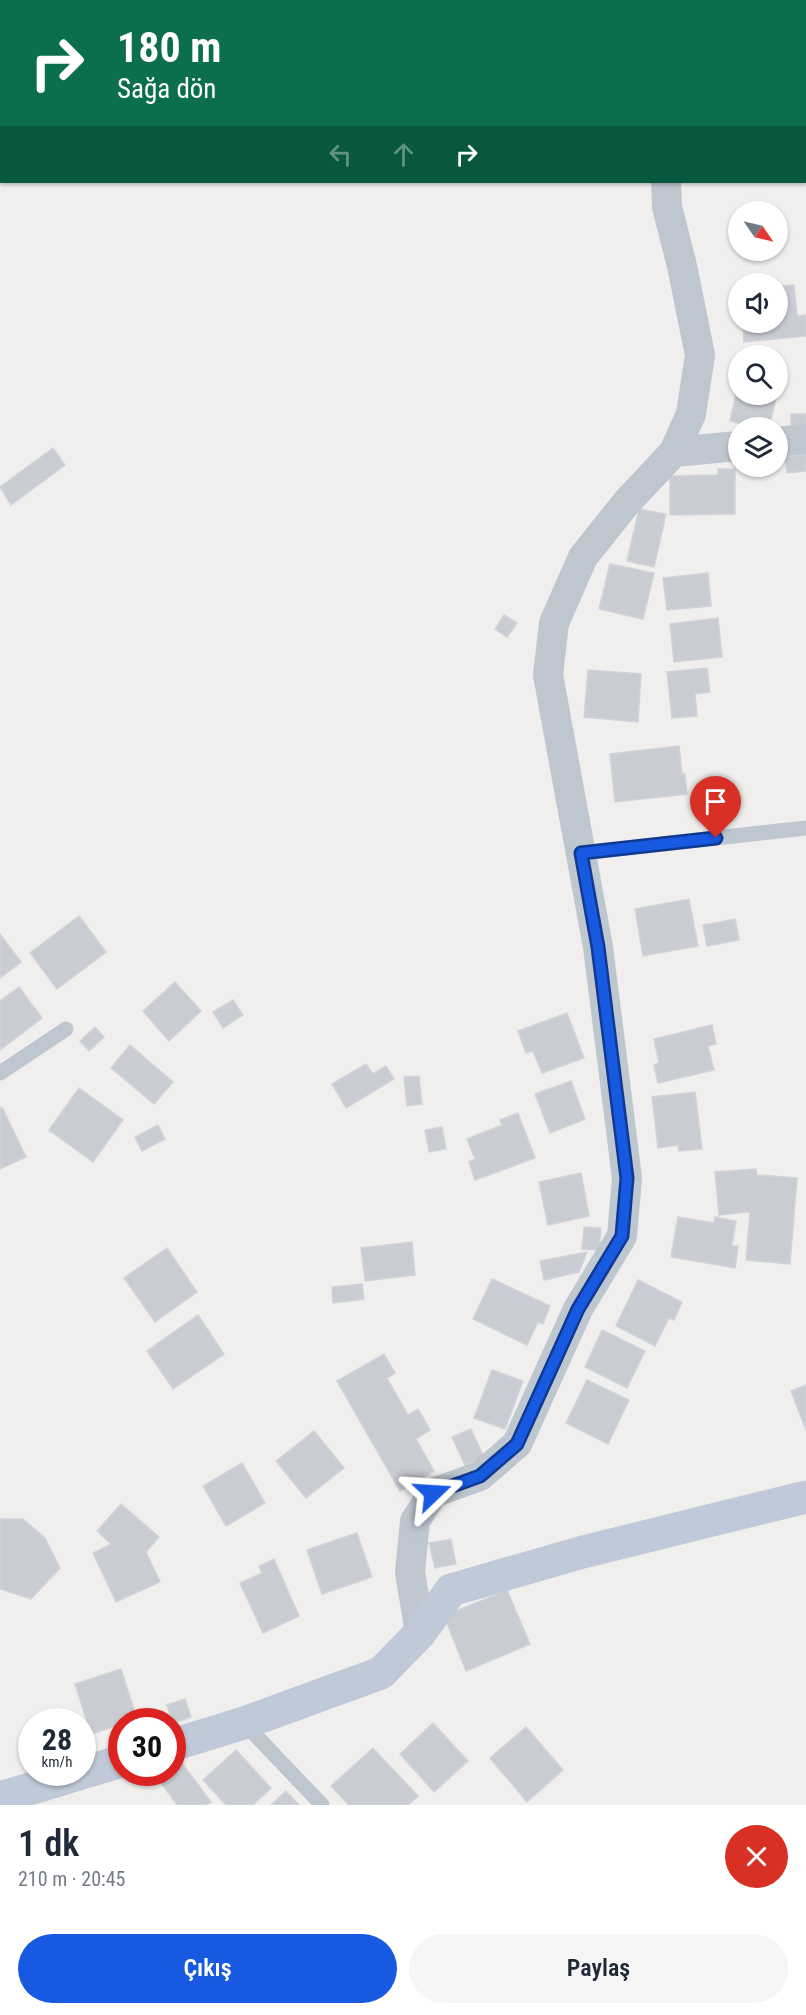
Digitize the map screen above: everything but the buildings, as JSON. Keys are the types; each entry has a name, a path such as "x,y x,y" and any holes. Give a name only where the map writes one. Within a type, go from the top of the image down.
{"street":[{"path":"420,1633 410,1572 415,1521 433,1493 480,1476 517,1444 578,1309 622,1236 627,1178 598,947 548,675 554,623 583,557 627,502 674,452 691,414 700,355 682,266 667,207 666,183"},
{"path":"788,441 806,439"},
{"path":"674,452 728,447"},
{"path":"186,1741 244,1723 381,1673 420,1633 451,1590 583,1552 806,1497"},
{"path":"0,1798 39,1786"}],"lane":[{"path":"581,853 806,828"},
{"path":"0,1073 66,1029"},
{"path":"244,1723 322,1805"}],"route":[{"path":"433,1493 480,1476 517,1444 578,1309 622,1236 627,1178 598,947 581,853 716,838"}]}
